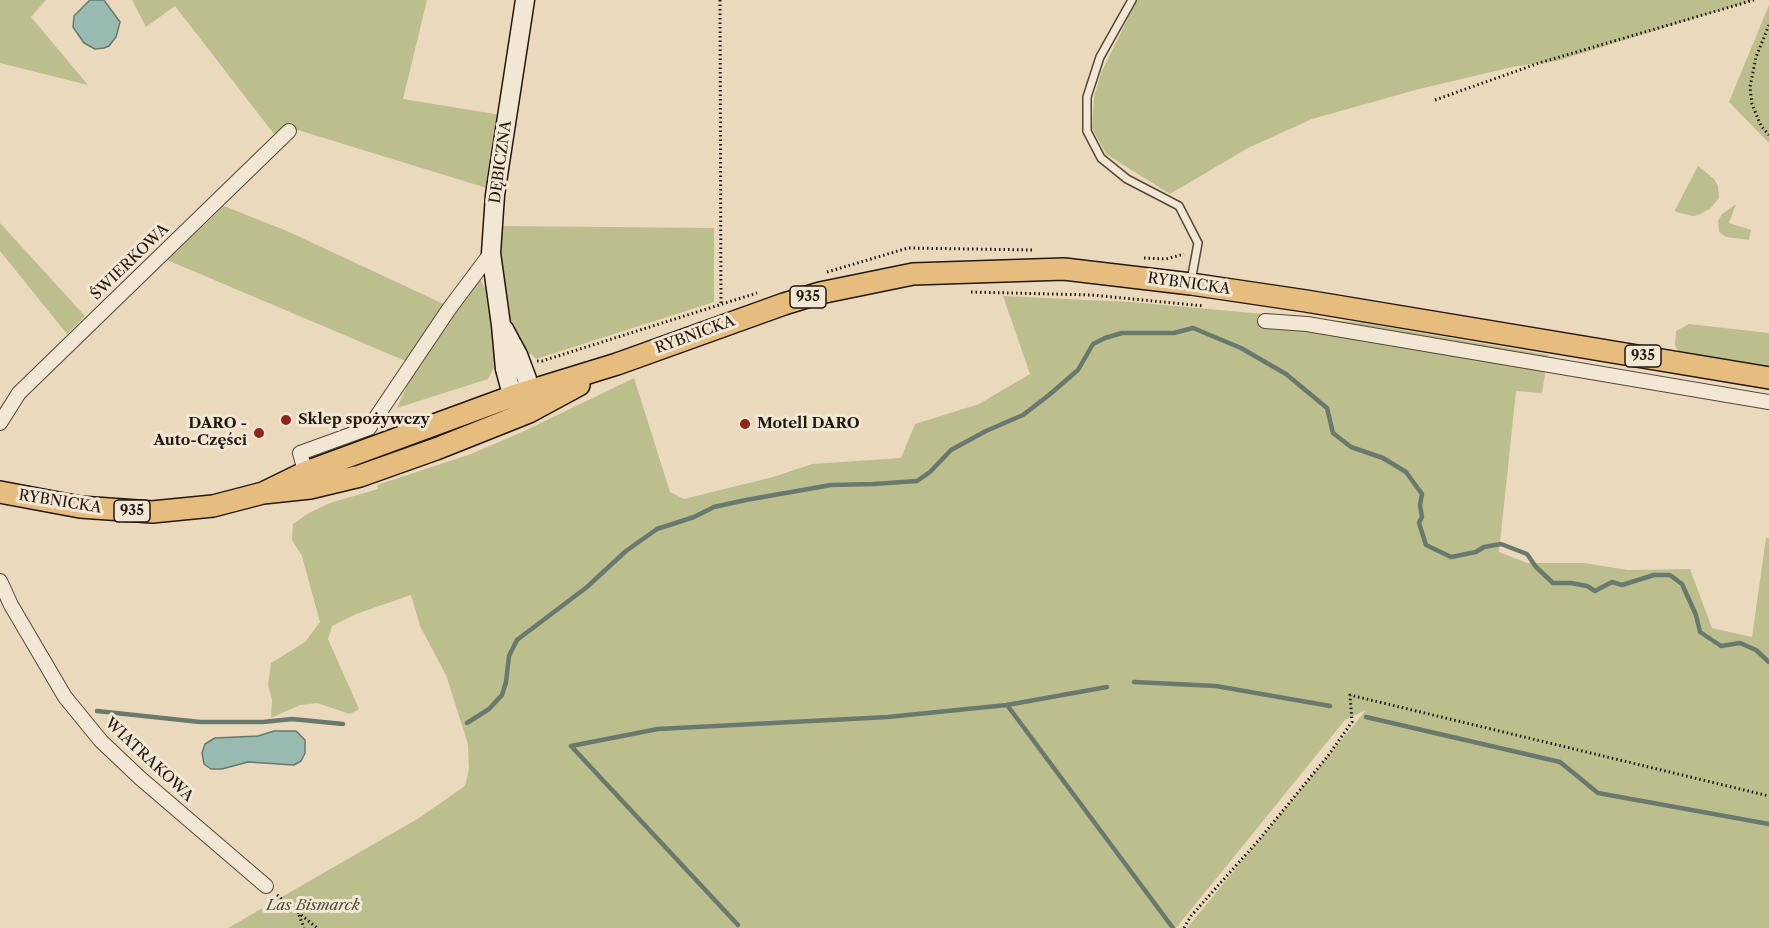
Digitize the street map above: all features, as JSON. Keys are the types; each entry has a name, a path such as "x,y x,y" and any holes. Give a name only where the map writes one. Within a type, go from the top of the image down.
{"main road":[{"name":"RYBNICKA","path":"0,492 80,507 152,512 213,506 308,480 521,393 616,364 820,293 913,274 1064,269 1191,284 1317,302 1769,378"},
{"name":"RYBNICKA","path":"308,480 381,468 529,412 616,364"}],"street":[{"name":"DĘBICZNA","path":"525,0 495,195 491,254 501,325 518,355 527,379 521,393 529,412"},
{"name":"ŚWIERKOWA","path":"0,423 19,393 289,131"},
{"path":"308,480 300,453 369,428 450,309 491,254"},
{"path":"1265,321 1307,324 1769,402"},
{"name":"WIATRAKOWA","path":"0,581 11,605 65,697 101,741 140,778 266,886"}],"lane":[{"path":"1132,0 1100,57 1087,97 1087,131 1101,158 1127,178 1179,206 1198,243 1191,284"}],"path":[{"path":"720,0 720,304 727,324"},
{"path":"1435,100 1539,63 1754,0"},
{"path":"1769,25 1756,57 1750,87 1752,105 1761,126 1769,135"},
{"path":"1184,928 1191,916 1258,841 1327,757 1352,722 1350,695 1769,796"},
{"path":"266,886 317,928"},
{"path":"299,913 304,928"}],"green space":[{"path":"0,0 46,0 31,17 88,85 0,63"},
{"path":"132,0 427,0 403,99 501,115 490,189 288,127 274,134 175,6 146,27"},
{"path":"1137,0 1754,0 1557,61 1517,66 1419,89 1312,119 1248,148 1170,194 1106,154 1092,128 1094,97 1101,73"},
{"path":"1769,5 1769,143 1729,102"},
{"path":"1698,166 1714,179 1718,186 1719,198 1710,209 1698,215 1676,212 1675,210"},
{"path":"1736,204 1729,223 1751,230 1749,240 1726,237 1719,232 1718,221 1722,214"},
{"path":"224,206 287,231 448,306 408,362 167,260"},
{"path":"0,223 85,316 67,334 0,251"},
{"path":"502,226 714,228 714,302 536,359 532,354 525,355 507,313 500,255"},
{"path":"480,279 491,298 499,366 493,369 488,379 397,408 415,368"},
{"name":"Las Bismarck","path":"1003,296 1131,302 1363,323 1548,355 1542,393 1516,391 1499,552 1527,563 1584,563 1628,570 1690,569 1712,628 1752,637 1766,538 1769,538 1769,928 1187,928 1366,710 1345,720 1176,928 228,928 419,818 465,786 469,769 468,744 446,675 420,626 411,595 356,614 332,626 328,639 359,709 350,714 317,703 300,705 271,718 272,700 268,685 271,663 305,642 320,622 302,556 292,540 293,524 330,503 378,489 377,485 471,454 634,378 670,492 684,499 773,477 812,464 901,458 915,424 979,404 1030,374"},
{"path":"1689,324 1769,333 1769,370 1689,357 1678,351 1675,345 1676,331"}],"water":[{"path":"90,0 104,0 120,22 116,37 109,46 104,48 95,49 84,43 73,27 74,16"},
{"path":"274,731 296,731 305,740 305,753 301,761 294,765 248,762 222,769 211,769 204,764 202,753 205,744 215,738 258,736"}],"waterway":[{"path":"467,723 489,709 502,695 509,656 517,640 587,587 626,551 657,529 694,517 714,507 746,500 831,485 917,481 930,472 951,450 1023,415 1049,395 1078,370 1093,344 1122,333 1174,333 1193,328 1241,348 1286,374 1327,408 1333,433 1351,447 1383,458 1406,472 1422,494 1420,505 1422,517 1419,523 1426,545 1451,557 1501,544 1527,554 1536,567 1553,583 1587,586 1595,591 1612,582 1622,585 1654,575 1670,575 1682,584 1696,615 1700,632 1721,646 1740,643 1756,650 1769,662"},
{"path":"1134,682 1216,686 1330,706"},
{"path":"738,925 571,746 658,729 888,717 1007,705 1107,687"},
{"path":"1007,705 1173,928"},
{"path":"97,711 200,722 263,722 292,719 343,724"},
{"path":"1366,717 1560,762 1598,793 1769,824"}],"place":[{"name":"Sklep spożywczy","path":"286,420"},
{"name":"Motell DARO","path":"745,424"},
{"name":"DARO - Auto-Części","path":"259,433"}]}
